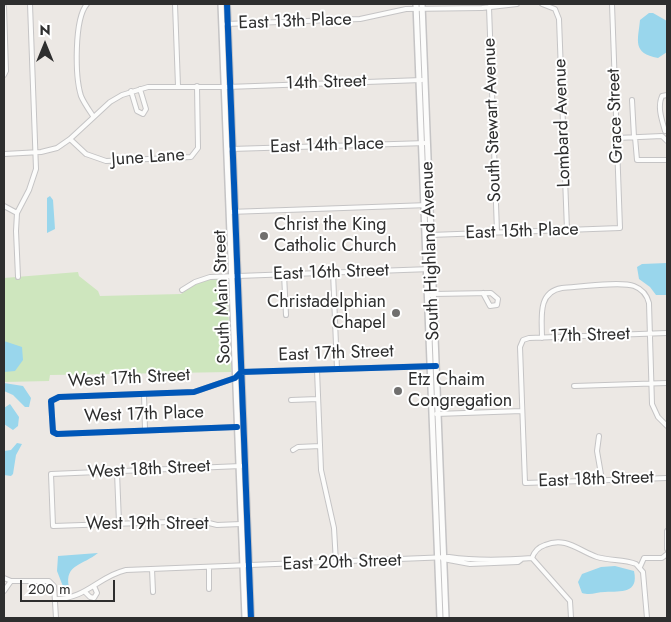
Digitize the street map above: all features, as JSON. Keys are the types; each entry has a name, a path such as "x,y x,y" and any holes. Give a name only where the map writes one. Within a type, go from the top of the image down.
{"street":[{"path":"18,277 17,213 33,180 36,169 30,4"},
{"path":"176,4 178,86"},
{"name":"South Main Street","path":"221,4 225,24"},
{"name":"South Main Street","path":"227,4 225,24 226,150 238,276 237,426 245,618"},
{"name":"East 13th Place","path":"225,24 360,19 419,6 489,7 517,4"},
{"name":"Lombard Avenue","path":"542,4 555,9 559,15 567,230"},
{"name":"Grace Street","path":"612,4 620,228"},
{"path":"84,5 77,27 79,86 82,99 94,116"},
{"name":"South Highland Avenue","path":"419,6 420,143 423,206 427,235"},
{"path":"4,7 6,71 4,75"},
{"name":"South Stewart Avenue","path":"489,7 496,232"},
{"name":"14th Street","path":"4,154 36,152 57,148 70,139 115,99 131,91 153,86 227,87 421,80"},
{"name":"South Highland Avenue","path":"421,80 429,205 427,235 429,366 434,414 440,559 440,618"},
{"name":"June Lane","path":"70,139 86,154 106,161 191,157 198,148 197,86"},
{"name":"South Main Street","path":"227,87 233,149 231,276 245,466 251,618"},
{"path":"131,91 137,111 143,114 146,109 140,89"},
{"path":"662,136 666,131 662,121 660,99 667,95"},
{"path":"632,100 637,160 667,160"},
{"path":"662,121 667,120"},
{"path":"616,138 662,136 667,141"},
{"name":"East 14th Place","path":"226,150 426,142"},
{"path":"232,212 429,205"},
{"path":"4,206 17,213"},
{"name":"East 15th Place","path":"427,235 620,228"},
{"name":"East 16th Street","path":"182,290 202,279 231,276 428,270"},
{"path":"333,272 337,369"},
{"path":"284,274 286,315"},
{"path":"542,338 542,306 544,300 553,291 562,288 627,285 640,289 647,297 653,409 667,426"},
{"path":"429,295 483,293"},
{"name":"South Highland Avenue","path":"429,295 436,366 434,414"},
{"name":"17th Street","path":"522,411 520,349 521,342 525,339 667,333"},
{"name":"East 17th Street","path":"238,375 436,366"},
{"path":"317,370 321,470 334,528 336,563"},
{"name":"West 17th Street","path":"53,432 51,404 53,399 194,392 238,375"},
{"path":"574,386 667,383"},
{"path":"144,394 145,430"},
{"path":"291,400 318,399"},
{"path":"434,414 522,411"},
{"name":"East 18th Street","path":"522,411 525,483 667,478"},
{"name":"West 17th Place","path":"53,432 58,434 237,426"},
{"path":"599,436 597,451 602,480"},
{"path":"293,450 298,447 320,446"},
{"name":"West 18th Street","path":"53,526 51,474 245,466"},
{"path":"117,472 119,523"},
{"name":"West 19th Street","path":"53,526 201,521 220,525 241,524"},
{"path":"667,532 667,549"},
{"path":"572,618 570,601 532,558 541,546 561,542 596,556 630,562 640,567"},
{"path":"646,618 646,596 640,567 644,558 662,558 667,554"},
{"name":"East 20th Street","path":"94,586 122,571 152,569 440,559 470,562 518,562 522,559 532,558"},
{"name":"South Highland Avenue","path":"440,559 446,618"},
{"path":"209,567 210,589"},
{"path":"152,569 152,592"},
{"path":"4,578 11,581 46,580 52,582 56,618"},
{"path":"4,591 11,581"},
{"path":"55,599 73,597 94,586 97,593 94,598 85,592"}],"green space":[{"path":"78,272 79,276 98,291 100,296 181,294 194,284 206,279 227,279 231,372 50,375 49,381 4,382 4,278"}],"water":[{"path":"649,13 653,13 667,21 667,52 658,58 644,53 638,45 640,20"},
{"path":"50,196 53,200 55,229 47,233 47,198"},
{"path":"667,263 667,295 656,295 650,287 639,279 637,267 642,264"},
{"path":"4,341 22,347 23,360 15,371 4,372"},
{"path":"4,383 23,386 31,398 29,407 25,407 13,395 4,391"},
{"path":"10,404 19,417 18,426 13,430 4,424 4,408"},
{"path":"17,443 22,444 16,455 13,474 11,476 4,475 4,451 11,450"},
{"path":"98,553 72,569 68,579 69,587 64,589 57,571 58,556"},
{"path":"615,566 634,571 634,584 631,587 623,591 582,593 578,582 582,574 601,567"}],"cycle path":[{"path":"227,4 251,618"},
{"path":"237,427 57,434 53,432 51,401 59,397 194,392 235,378 241,372 436,366"}],"place":[{"name":"Christ the King Catholic Church","path":"264,236"},
{"name":"Christadelphian Chapel","path":"396,313"},
{"name":"Etz Chaim Congregation","path":"398,391"}]}
